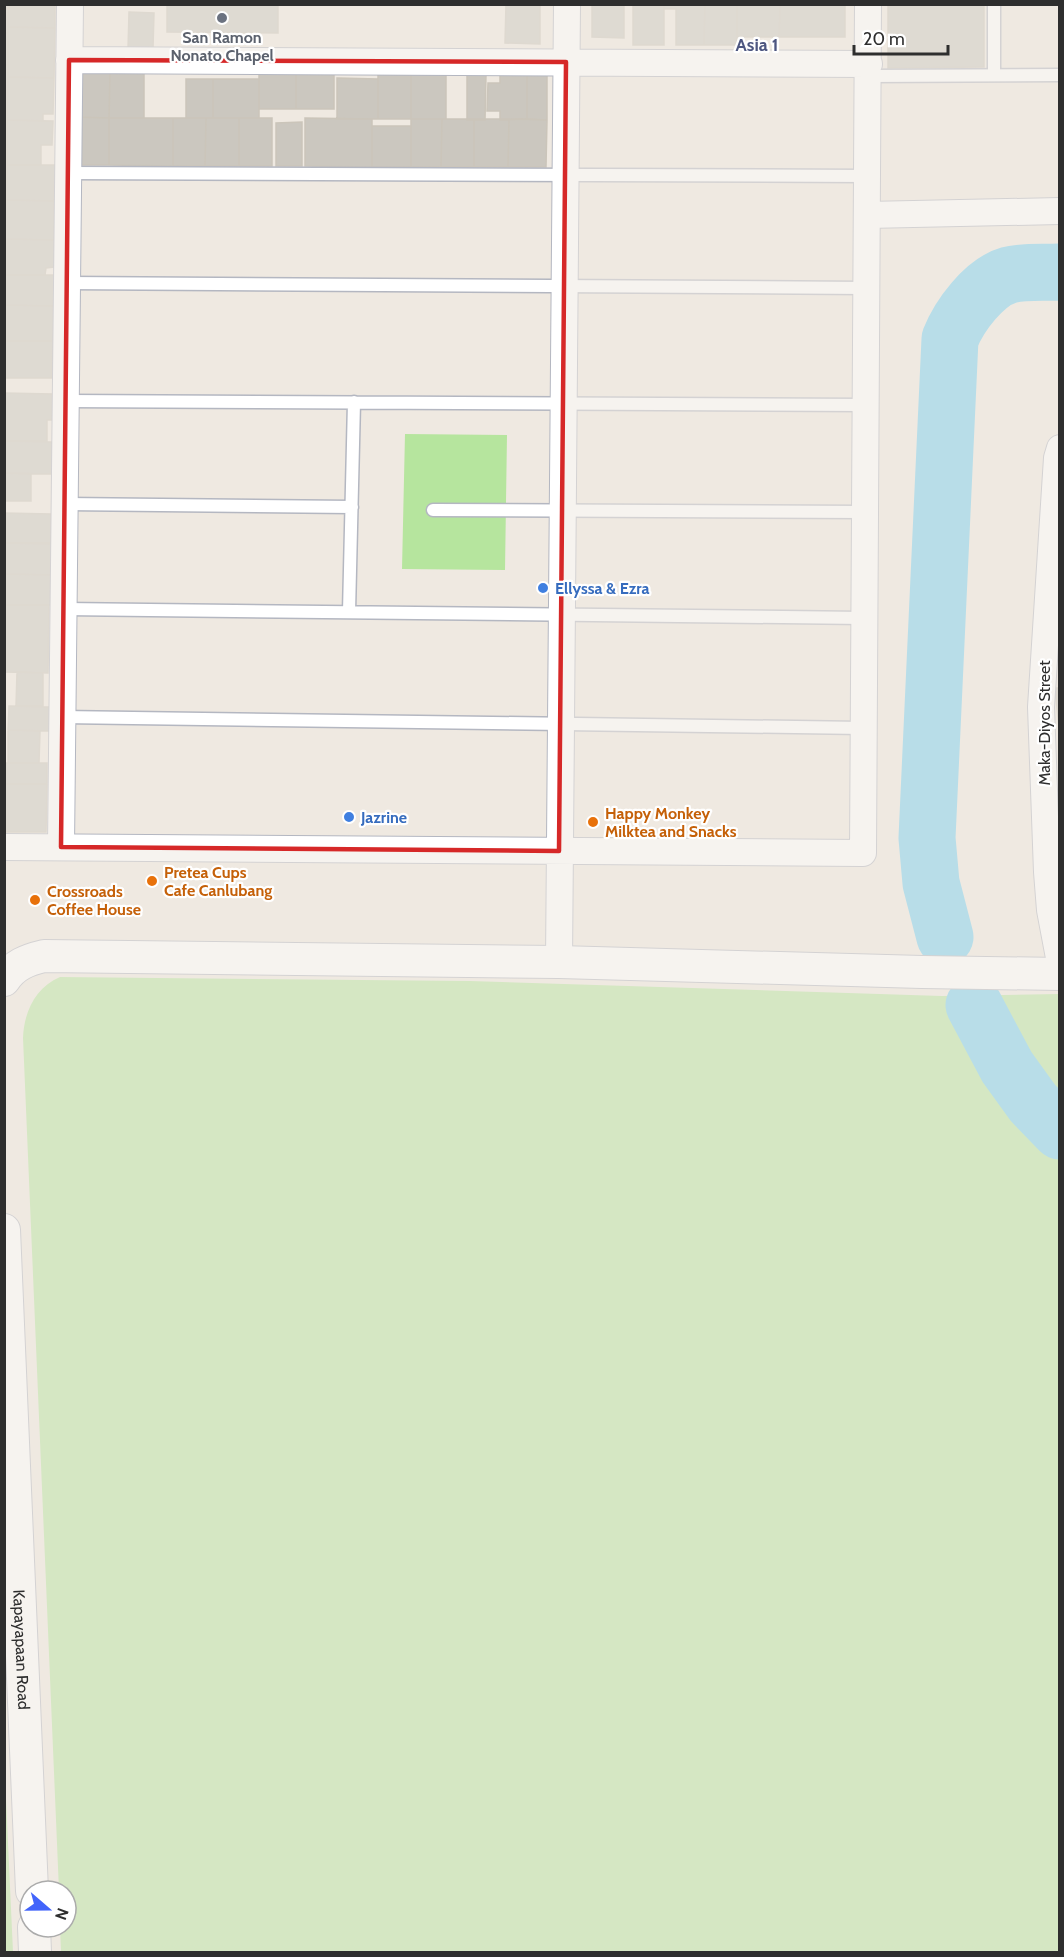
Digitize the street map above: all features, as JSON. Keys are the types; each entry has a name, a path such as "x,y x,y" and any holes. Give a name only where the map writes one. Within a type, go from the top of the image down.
{"street":[{"path":"61,847 70,4"},
{"path":"558,962 567,4"},
{"path":"4,847 862,853 868,4"},
{"path":"69,60 566,62 868,70"},
{"path":"867,215 1059,211"},
{"name":"Maka-Diyos Street","path":"1059,448 1041,707 1053,872 1050,910 1059,963"},
{"path":"6,973 31,959 44,956 558,962 1059,974"},
{"name":"Kapayapaan Road","path":"4,1230 32,1879"}],"lane":[{"path":"994,4 994,75"},
{"path":"868,70 1059,75"},
{"path":"68,173 867,176"},
{"path":"67,283 867,288"},
{"path":"66,401 866,405"},
{"path":"349,612 354,402"},
{"path":"65,504 351,507"},
{"path":"433,510 865,512"},
{"path":"64,609 864,618"},
{"path":"62,717 863,729"}],"highlighted area":[{"path":"69,60 566,62 559,851 61,847"}],"green space":[{"path":"405,434 507,435 505,570 402,569"},
{"path":"60,977 470,981 942,996 1059,994 1059,1952 61,1952 60,1939 78,1939 78,1879 58,1879 23,1038 32,1002 51,982"},
{"path":"4,1755 13,1952 4,1952"}],"building":[{"path":"4,4 9,4 8,33 4,33"},
{"path":"9,4 55,4 55,28 8,27"},
{"name":"San Ramon Nonato Chapel","path":"167,4 278,4 278,33 167,32"},
{"path":"506,4 540,4 540,44 505,43"},
{"path":"592,4 624,4 624,38 592,37"},
{"path":"633,4 664,4 664,45 633,45"},
{"path":"664,4 705,4 704,45 676,45 676,9 664,9"},
{"path":"705,4 737,4 737,45 704,45"},
{"path":"737,4 780,4 779,37 737,37"},
{"path":"780,4 845,4 845,37 779,37"},
{"path":"984,4 984,67 888,68 888,5"},
{"path":"129,12 154,13 153,48 128,49"},
{"path":"8,27 55,28 54,78 8,77"},
{"path":"4,33 8,33 8,65 4,65"},
{"path":"4,65 8,65 7,112 4,112"},
{"path":"75,72 110,72 109,118 75,117"},
{"path":"110,72 144,72 144,118 109,118"},
{"path":"259,73 296,73 296,109 259,109"},
{"path":"296,73 334,73 334,109 296,109"},
{"path":"378,73 411,74 411,119 378,119"},
{"path":"411,74 446,74 446,119 411,119"},
{"path":"467,74 486,74 485,120 467,120"},
{"path":"500,74 527,74 527,119 500,120 500,111 487,111 488,83 500,83"},
{"path":"527,74 547,74 547,120 527,119"},
{"path":"8,77 54,78 53,114 43,114 43,121 7,120"},
{"path":"337,78 378,79 378,119 337,119"},
{"path":"186,79 213,79 213,118 186,118"},
{"path":"213,79 259,79 259,118 213,118"},
{"path":"4,112 7,112 7,147 4,147"},
{"path":"75,117 109,118 109,165 74,165"},
{"path":"109,118 173,118 173,166 109,165"},
{"path":"173,118 206,118 205,166 173,166"},
{"path":"206,118 239,118 239,166 205,166"},
{"path":"239,118 272,118 272,166 239,166"},
{"path":"305,118 372,119 372,167 305,166"},
{"path":"411,119 442,119 441,167 411,167"},
{"path":"442,119 474,119 474,167 441,167"},
{"path":"474,119 509,119 508,167 474,167"},
{"path":"509,119 547,120 546,167 508,167"},
{"path":"7,120 53,121 52,145 41,145 41,165 7,165"},
{"path":"302,122 302,166 276,166 276,123"},
{"path":"372,126 411,126 411,167 372,167"},
{"path":"4,147 7,147 6,186 4,186"},
{"path":"7,165 55,165 54,201 6,200"},
{"path":"4,186 6,186 5,225 4,225"},
{"path":"6,200 54,201 54,240 5,239"},
{"path":"5,239 54,240 54,267 46,268 45,275 5,275"},
{"path":"5,275 54,275 54,306 5,305"},
{"path":"5,305 54,306 53,341 4,341"},
{"path":"4,341 53,341 52,378 4,378"},
{"path":"4,393 53,394 52,420 47,420 47,441 4,441"},
{"path":"4,441 54,442 53,474 4,473"},
{"path":"4,473 31,474 31,501 4,501"},
{"path":"4,513 51,514 51,543 4,543"},
{"path":"4,543 54,544 54,575 4,574"},
{"path":"4,574 54,575 53,605 4,605"},
{"path":"4,605 49,605 48,673 4,672"},
{"path":"17,672 43,673 43,706 16,706"},
{"path":"1055,688 1060,688 1060,737"},
{"path":"9,706 51,707 51,731 8,730"},
{"path":"8,730 40,731 39,763 8,763"},
{"path":"4,763 47,763 47,784 4,784"},
{"path":"4,784 47,784 46,832 4,832"}],"waterway":[{"path":"945,937 931,883 927,838 950,339 966,310 990,285 1009,275 1060,272"},
{"path":"974,1005 1007,1067 1033,1103 1060,1131"}],"place":[{"name":"San Ramon Nonato Chapel","path":"222,18"},
{"name":"Ellyssa & Ezra","path":"543,588"},
{"name":"Jazrine","path":"349,817"},
{"name":"Happy Monkey Milktea and Snacks","path":"593,822"},
{"name":"Pretea Cups Cafe Canlubang","path":"152,881"},
{"name":"Crossroads Coffee House","path":"35,900"}],"district":[{"name":"Asia 1","path":"757,45"}]}
